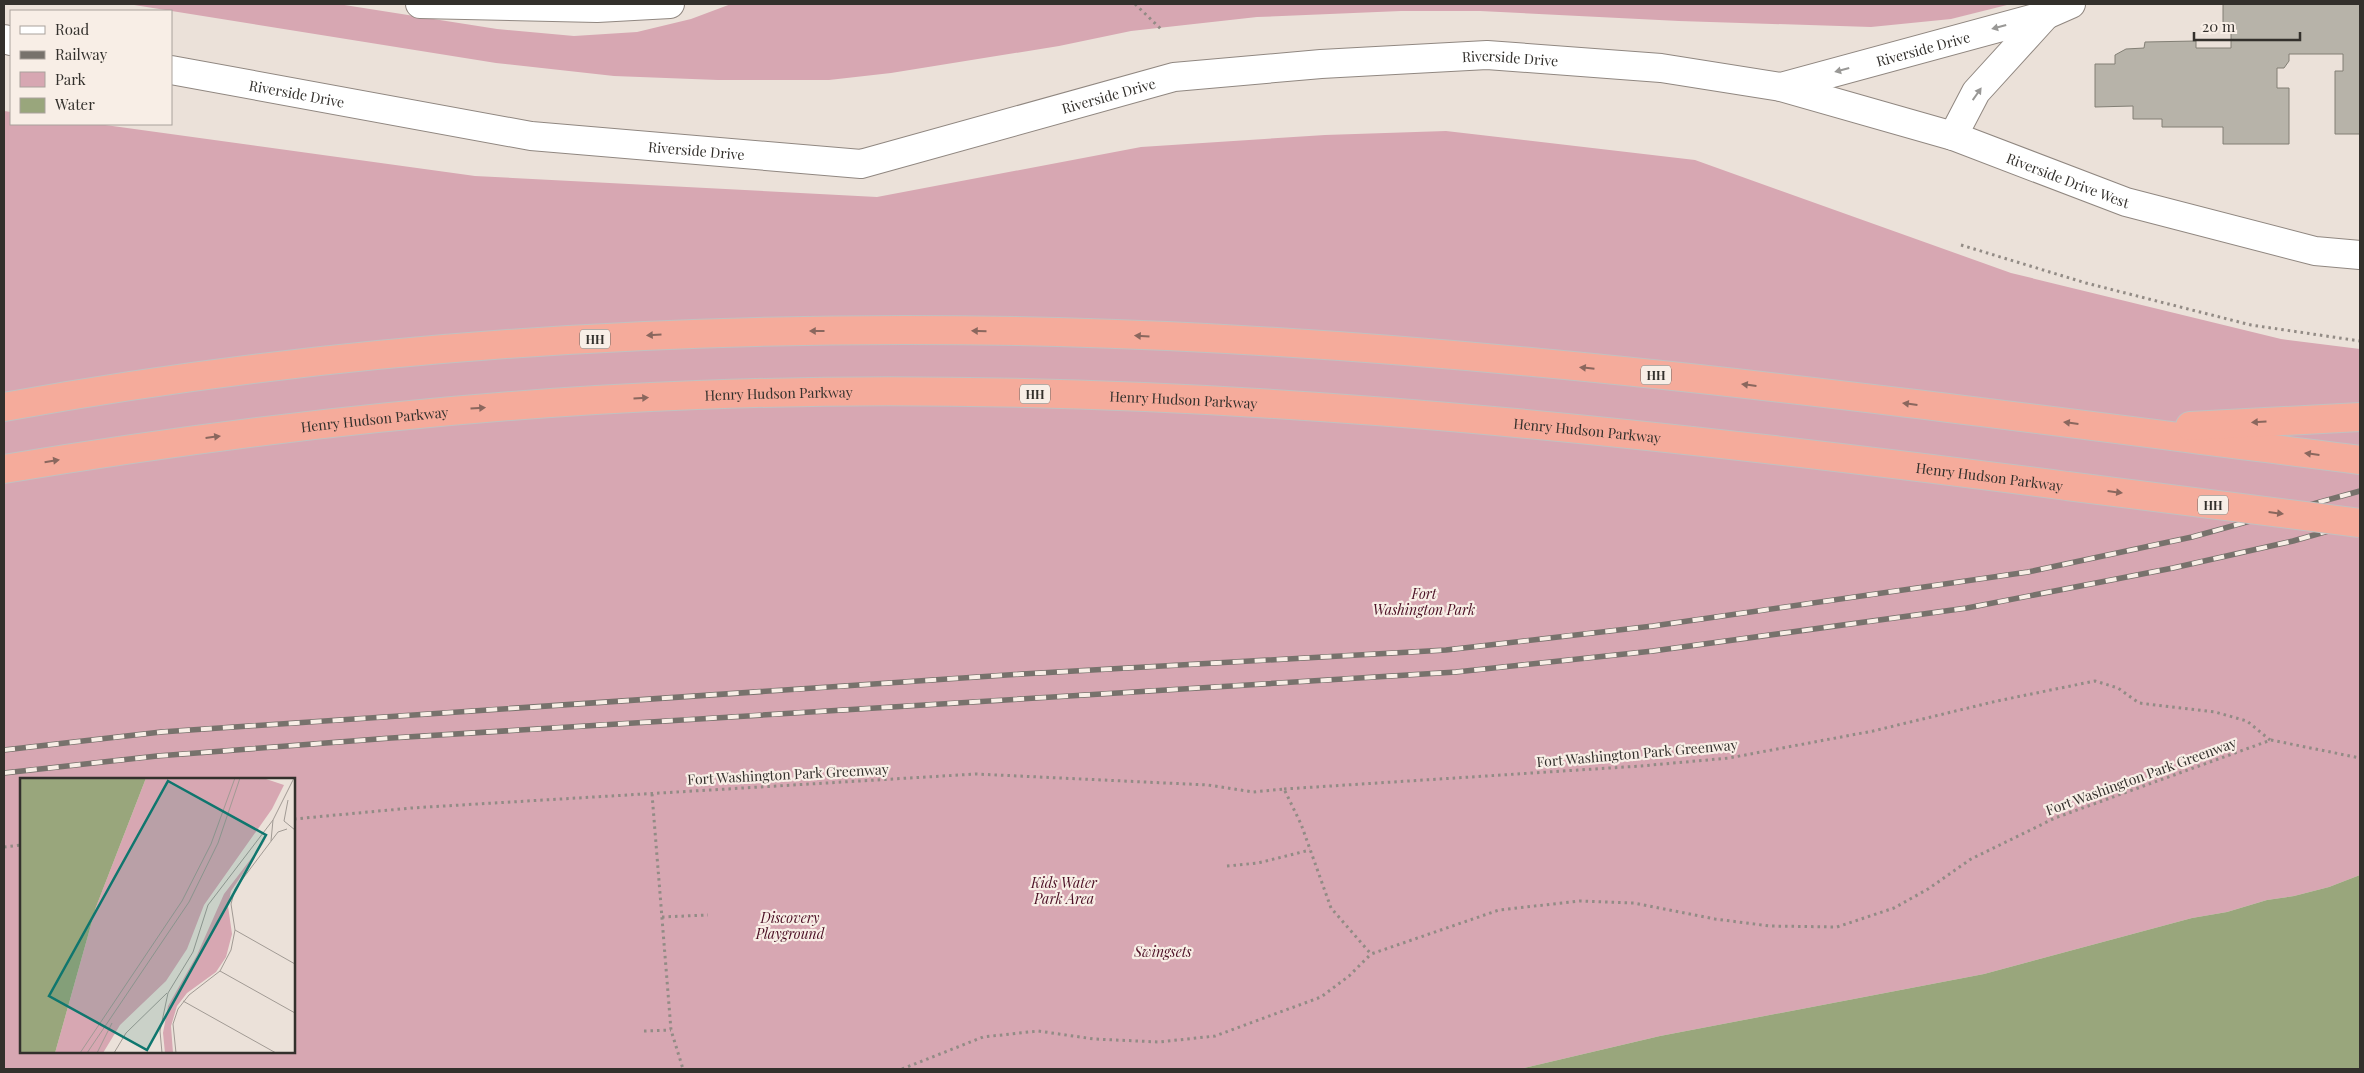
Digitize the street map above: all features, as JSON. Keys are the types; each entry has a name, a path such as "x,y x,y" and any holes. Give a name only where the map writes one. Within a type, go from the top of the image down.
{"highway":[{"name":"HH","path":"4,407 142,385 289,366 544,342 673,334 924,330 1061,332 1170,337 1455,356 1699,379 2360,460"},
{"name":"Henry Hudson Parkway","path":"4,469 216,437 454,410 699,394 1067,394 1437,416 1677,438 2360,523"},
{"path":"2120,430 2360,417"}],"main road":[{"path":"420,4 597,8 670,4"},
{"name":"Riverside Drive","path":"172,70 531,136 861,164 1174,77 1321,64 1487,55 1661,68 1781,86 2046,15 2071,4"},
{"name":"Riverside Drive","path":"1953,136 1976,92 2046,15"},
{"name":"Riverside Drive West","path":"1781,86 1953,136 2126,202 2314,251 2360,255"}],"path":[{"path":"1135,4 1163,31"},
{"path":"1961,245 2086,283 2241,323 2360,341"},
{"name":"Fort Washington Park Greenway","path":"295,819 411,808 976,774 1208,785 1253,792 1642,766 1729,758 1873,731 2005,698 2096,681 2118,688 2139,703 2215,712 2247,721 2271,740 2351,758 2360,758"},
{"name":"Fort Washington Park Greenway","path":"1371,954 1499,910 1580,901 1634,903 1715,920 1770,926 1837,927 1894,908 1928,889 1971,859 2055,818 2271,740"},
{"path":"902,1069 983,1038 1038,1031 1094,1039 1159,1042 1215,1036 1321,997 1349,976 1371,954 1331,908 1301,824 1284,789"},
{"path":"652,794 671,1030 683,1069"},
{"path":"4,847 20,844"},
{"path":"1228,866 1258,863 1310,850"},
{"path":"662,917 708,915"},
{"path":"644,1031 671,1030"}],"green space":[{"path":"128,4 338,4 497,29 574,36 637,32 691,19 731,4 2011,4 1951,19 1871,27 1679,21 1480,11 1401,11 1257,17 1131,31 1059,46 891,73 829,80 718,80 614,76 496,63"},
{"name":"Fort Washington Park","path":"4,111 10,112 10,125 105,125 475,176 877,197 1141,147 1325,135 1446,131 1695,160 2011,273 2281,339 2360,349 2360,875 2329,887 2294,896 2267,900 2227,912 2192,918 1984,974 1660,1036 1520,1069 4,1069"}],"water":[{"path":"2360,875 2360,1069 1520,1069 1660,1036 1984,974 2192,918 2227,912 2267,900 2294,896 2329,887"}],"building":[{"path":"2223,4 2360,4 2360,134 2335,134 2335,71 2343,71 2343,54 2289,54 2289,61 2284,68 2277,68 2277,88 2289,88 2289,144 2223,144 2223,127 2162,127 2162,119 2133,119 2133,106 2095,107 2095,64 2115,64 2115,55 2126,49 2144,48 2145,42 2196,41 2196,48 2231,48 2231,28 2223,28"}],"railway":[{"path":"4,750 161,732 1022,674 1446,650 1653,626 2028,572 2192,537 2360,491"},
{"path":"4,773 157,756 391,738 1456,672 1653,651 1967,608 2173,568 2293,541 2360,522"}],"park label":[{"name":"Kids Water Park Area","path":"1064,890"},
{"name":"Discovery Playground","path":"790,926"},
{"name":"Swingsets","path":"1163,951"}]}
